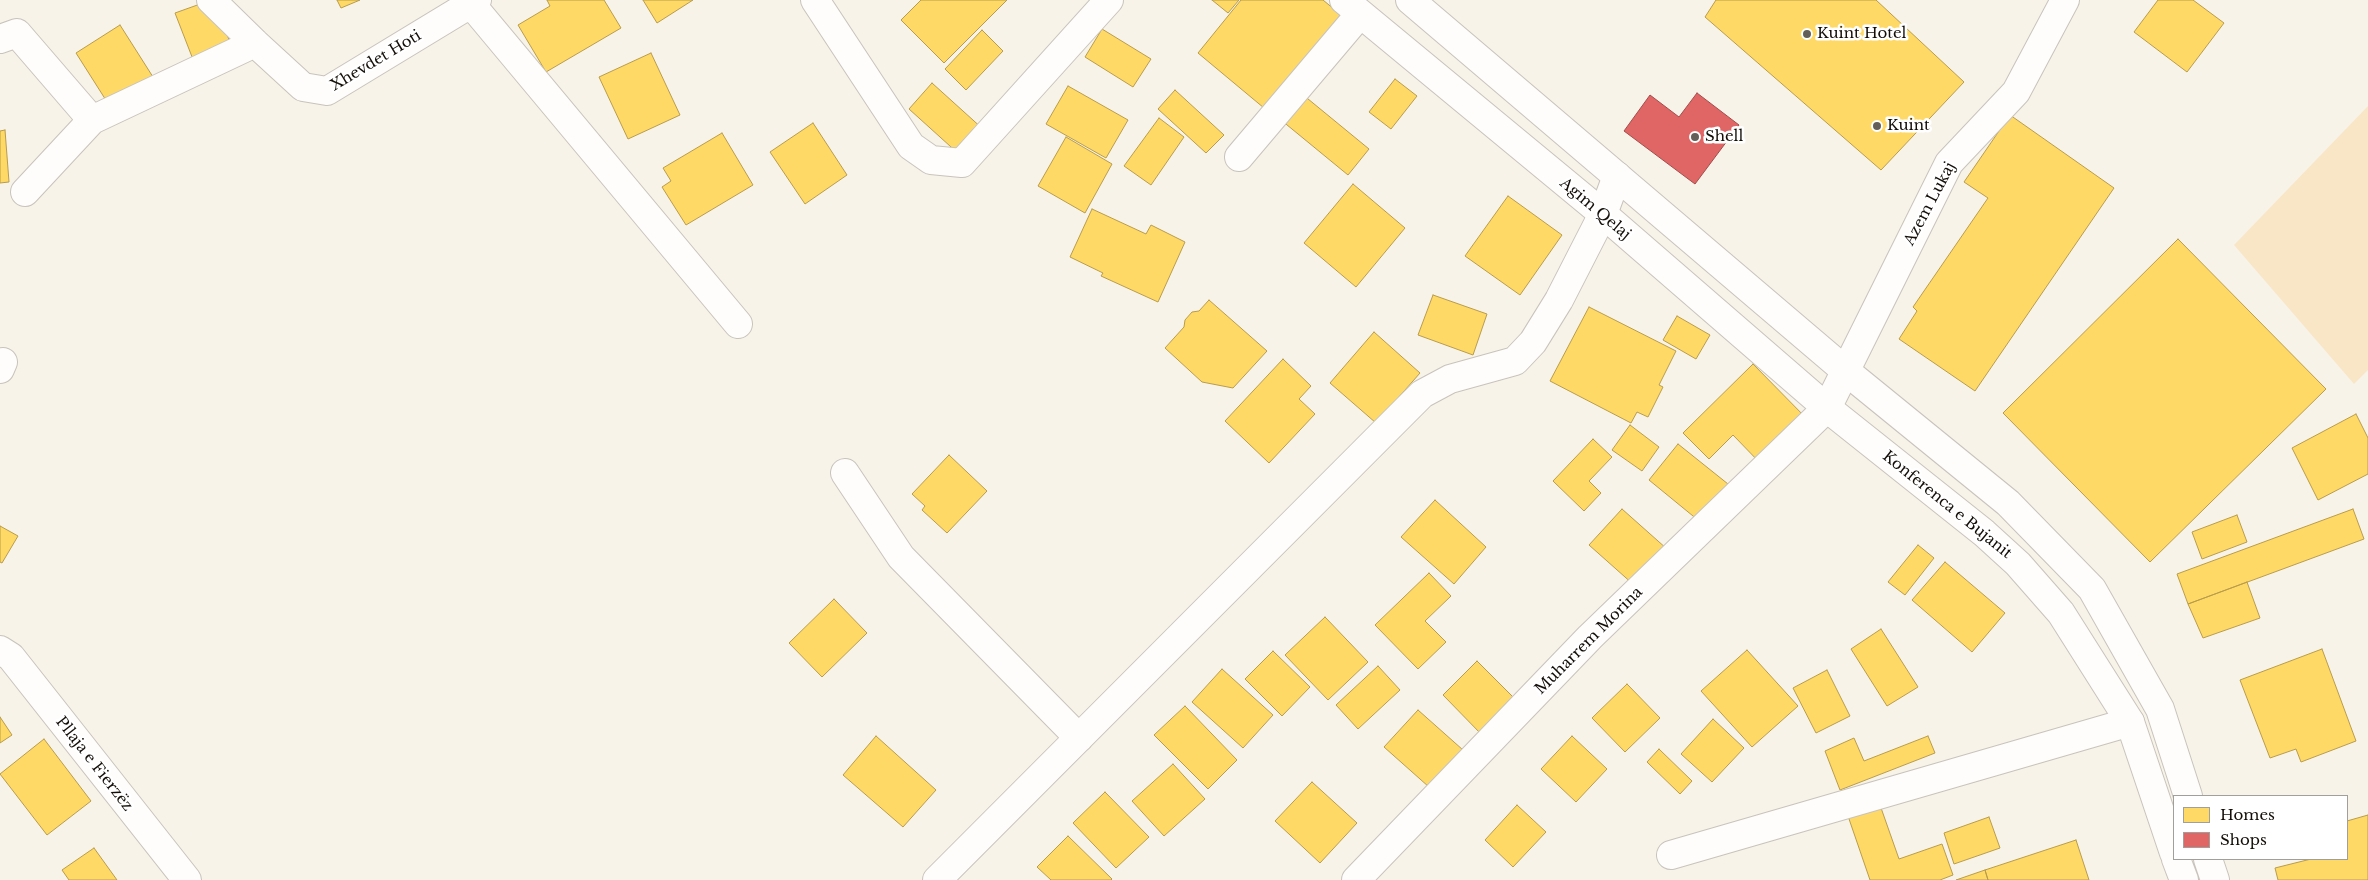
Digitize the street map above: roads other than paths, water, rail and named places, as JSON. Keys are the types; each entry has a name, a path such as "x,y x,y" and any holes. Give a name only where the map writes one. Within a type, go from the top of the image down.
{"street":[{"name":"Xhevdet Hoti","path":"211,0 254,44 303,87 327,91 474,2"},
{"path":"815,0 910,146 931,160 962,163 1109,0"},
{"path":"1410,0 1847,372 2008,503 2092,589 2160,709 2188,795"},
{"name":"Azem Lukaj","path":"1827,408 1847,372 1949,163 2016,92 2065,0"},
{"path":"474,2 738,324"},
{"name":"Agim Qelaj","path":"1239,157 1352,7 1603,214 1827,408"},
{"path":"0,39 17,33 92,120"},
{"path":"25,192 92,120 254,44"},
{"path":"937,880 1422,394 1450,379 1515,361 1534,342 1559,300 1603,214 1617,176"},
{"name":"Konferenca e Bujanit","path":"1827,408 1984,533 2018,564 2061,613 2130,722 2173,850"},
{"name":"Muharrem Morina","path":"1356,880 1590,637 1827,408"},
{"path":"845,473 901,557 1079,738"},
{"name":"Pllaja e Fierzëz","path":"0,650 11,657 187,880"},
{"path":"1671,855 2130,722"},
{"path":"2176,860 2184,880"},
{"path":"2208,860 2215,880"}],"place":[{"name":"Kuint Hotel","path":"1807,34"},
{"name":"Kuint","path":"1877,126"},
{"name":"Shell","path":"1695,137"}]}
